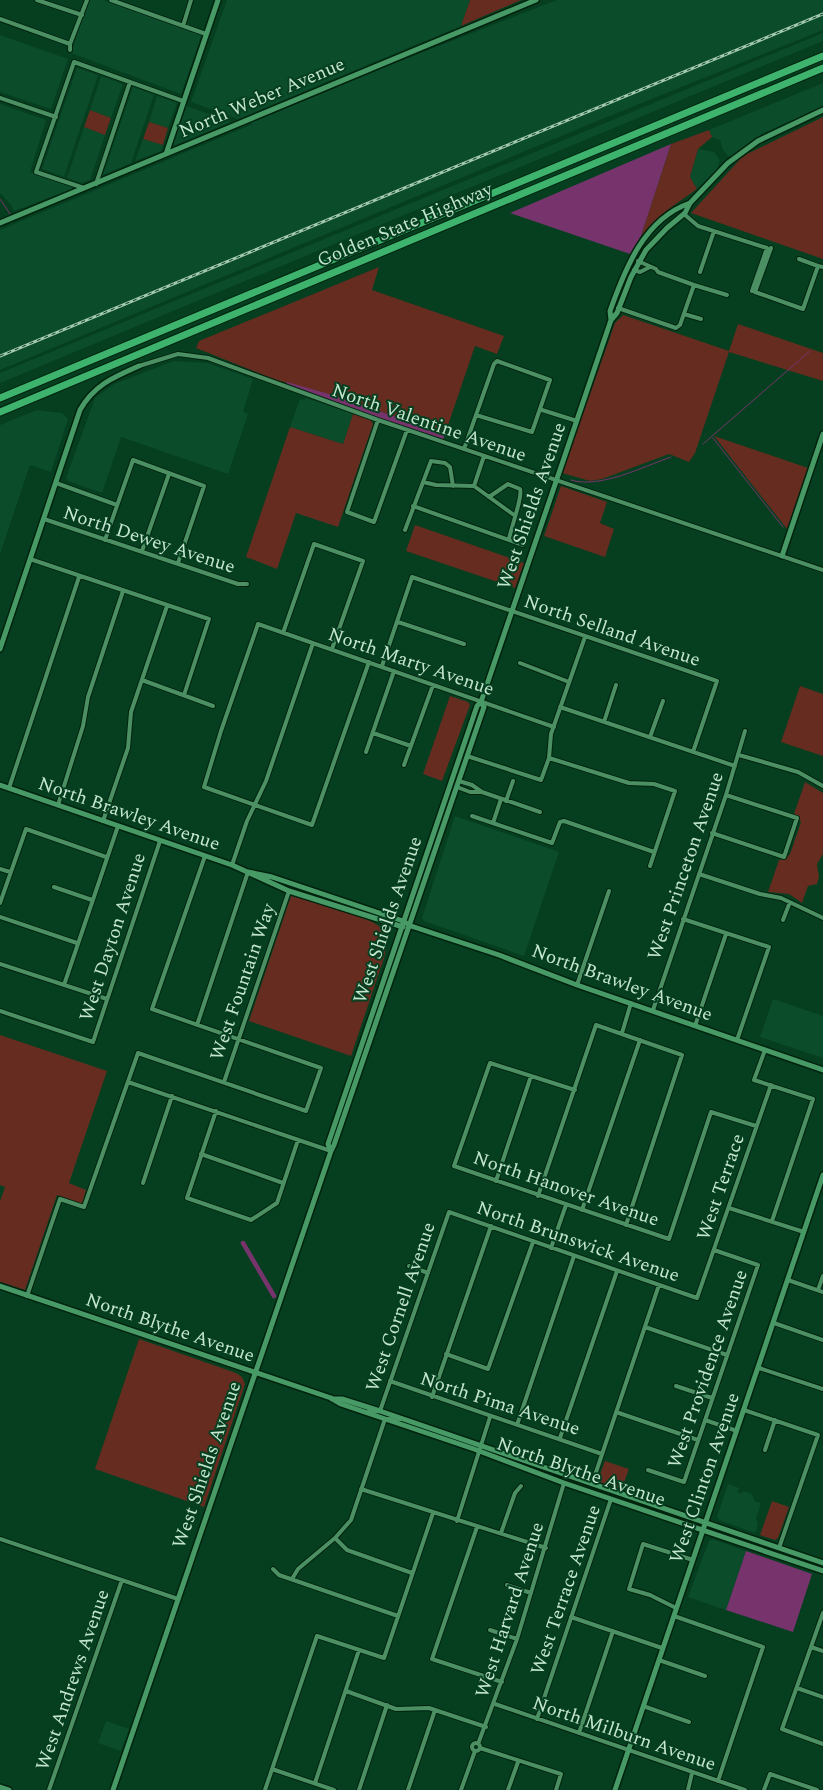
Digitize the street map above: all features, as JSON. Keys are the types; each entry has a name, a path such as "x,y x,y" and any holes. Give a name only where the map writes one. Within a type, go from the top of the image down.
{"highway":[{"name":"Golden State Highway","path":"0,398 823,56"},
{"name":"Golden State Highway","path":"0,412 823,68"}],"street":[{"path":"37,0 82,15"},
{"path":"70,50 70,44 87,0"},
{"path":"111,0 206,34"},
{"path":"183,26 191,0"},
{"path":"166,154 218,0"},
{"name":"North Weber Avenue","path":"0,223 536,0"},
{"path":"0,19 70,44"},
{"path":"85,188 36,172 74,62 184,102"},
{"path":"96,184 130,82"},
{"path":"0,98 56,117"},
{"name":"West Shields Avenue","path":"330,1151 328,1144 400,928 477,706 481,702 611,320 634,270 658,235 684,214 690,203 728,163 746,149 823,110"},
{"name":"West Shields Avenue","path":"611,320 610,311 632,254 654,228 680,206 690,203"},
{"path":"684,214 698,226 767,248 752,291"},
{"path":"700,272 714,231"},
{"path":"771,248 755,292 803,309 818,266"},
{"path":"799,259 823,268"},
{"path":"638,262 658,272 727,296"},
{"path":"634,270 640,272 650,267"},
{"path":"618,308 676,328 680,325 694,285"},
{"path":"684,314 701,319"},
{"name":"North Valentine Avenue","path":"140,366 169,356 200,356 407,430 823,570"},
{"path":"464,449 476,415 494,364 497,361 550,380 535,430 528,433 476,415"},
{"path":"0,649 80,410 101,384 140,366"},
{"path":"542,410 577,421"},
{"path":"378,420 347,512 374,522 407,430"},
{"path":"782,556 823,434"},
{"path":"474,486 484,456"},
{"path":"105,540 133,460 204,486 178,563"},
{"path":"405,530 431,461 439,461 450,467 453,486"},
{"path":"142,551 169,474"},
{"path":"423,482 453,486 474,486 514,515"},
{"path":"56,483 117,505"},
{"path":"489,497 508,484 520,489 522,498 514,515 509,539"},
{"path":"414,506 523,545"},
{"name":"North Dewey Avenue","path":"44,519 238,584 247,584"},
{"path":"283,633 314,544 363,562 332,649"},
{"path":"30,559 209,620 184,696"},
{"path":"9,788 80,577"},
{"name":"North Selland Avenue","path":"398,622 412,578 717,681 693,752"},
{"path":"58,805 83,726 88,697 123,591"},
{"path":"103,821 128,748 131,712 167,606"},
{"path":"382,666 398,622 464,644"},
{"name":"North Marty Avenue","path":"254,806 204,787 258,624 554,727"},
{"path":"467,756 541,780 549,758 554,727 560,707 584,637"},
{"path":"232,865 243,830 266,782 313,643"},
{"path":"254,806 312,826 368,662"},
{"path":"520,663 569,682"},
{"path":"366,752 394,671"},
{"path":"142,680 213,706"},
{"path":"404,765 433,685"},
{"path":"604,722 616,685"},
{"path":"650,737 663,700"},
{"name":"West Shields Avenue","path":"113,1790 330,1151 334,1145 411,926 484,707 481,702"},
{"path":"560,707 735,766"},
{"name":"West Princeton Avenue","path":"653,1010 726,795 745,731"},
{"path":"373,733 411,746"},
{"path":"739,754 798,772 823,786"},
{"path":"549,758 629,784 654,784 675,791 650,866"},
{"path":"506,801 513,781"},
{"name":"North Brawley Avenue","path":"0,784 232,865 289,891 400,928 411,926"},
{"path":"458,784 470,792 482,792 540,812"},
{"path":"444,824 442,820 450,794 449,788"},
{"path":"712,834 784,857 797,818 726,795"},
{"path":"493,823 501,799"},
{"path":"472,816 552,843 562,821 654,852"},
{"path":"64,985 118,826"},
{"path":"0,903 26,829 106,857"},
{"path":"434,830 436,836 431,850 434,855"},
{"name":"West Dayton Avenue","path":"0,1011 93,1042 160,841"},
{"path":"26,1296 60,1199 84,1207 138,1052 306,1111 321,1068 152,1010 205,856"},
{"path":"0,869 10,872"},
{"path":"197,1025 248,872"},
{"name":"North Brawley Avenue","path":"248,872 272,877 403,921 411,926 499,955 577,985 823,1070"},
{"path":"699,874 790,902 823,918"},
{"path":"54,887 92,900"},
{"name":"West Fountain Way","path":"224,1082 289,891"},
{"path":"577,985 609,892"},
{"path":"304,895 312,894 334,901 340,900"},
{"path":"784,920 790,902"},
{"path":"0,917 78,943"},
{"path":"683,919 769,947 737,1040"},
{"path":"696,1026 726,934"},
{"path":"0,964 107,999"},
{"path":"622,1033 631,1003"},
{"path":"538,1196 596,1025 622,1033 682,1055 626,1225"},
{"path":"582,1210 640,1040"},
{"path":"764,1050 754,1080 813,1099 772,1221"},
{"name":"North Hanover Avenue","path":"531,1076 490,1063 454,1166 668,1239 711,1112 756,1126"},
{"path":"496,1181 531,1076 575,1090"},
{"path":"128,1082 330,1151"},
{"name":"West Terrace","path":"697,1298 771,1085"},
{"path":"143,1182 172,1096"},
{"path":"216,1111 187,1198 251,1220 277,1203 298,1140"},
{"path":"201,1154 283,1183"},
{"name":"West Clinton Avenue","path":"615,1790 823,1175"},
{"path":"551,1248 566,1205"},
{"path":"729,1208 804,1232"},
{"name":"North Brunswick Avenue","path":"449,1212 697,1298"},
{"name":"West Cornell Avenue","path":"380,1411 449,1212"},
{"path":"432,1397 491,1226"},
{"path":"446,1354 488,1369 533,1242"},
{"name":"West Providence Avenue","path":"648,1470 684,1482 758,1265 714,1250"},
{"path":"517,1425 574,1256"},
{"path":"408,1266 428,1273"},
{"path":"560,1438 617,1270"},
{"path":"788,1280 821,1291 823,1276"},
{"path":"591,1485 659,1285"},
{"name":"North Blythe Avenue","path":"0,1286 331,1398 385,1419 481,1448 823,1562"},
{"path":"774,1323 823,1340"},
{"path":"645,1327 727,1355"},
{"path":"759,1368 823,1389"},
{"name":"North Pima Avenue","path":"390,1382 490,1417 560,1438 602,1454"},
{"path":"676,1386 712,1398"},
{"name":"North Blythe Avenue","path":"331,1398 342,1399 403,1418 564,1483 823,1571"},
{"path":"744,1410 818,1435 779,1548"},
{"path":"363,1411 380,1411"},
{"path":"616,1412 698,1440"},
{"path":"457,1521 490,1417"},
{"path":"385,1419 403,1418"},
{"name":"West Cornell Avenue","path":"292,1579 298,1569 335,1538 350,1520 385,1419"},
{"path":"704,1420 737,1431"},
{"path":"765,1450 775,1420"},
{"name":"West Harvard Avenue","path":"479,1746 532,1593 564,1483"},
{"path":"502,1532 515,1493 521,1486"},
{"path":"361,1489 457,1521 502,1532 546,1548"},
{"name":"West Terrace Avenue","path":"537,1719 611,1499"},
{"path":"265,1790 317,1636 384,1658 434,1513"},
{"path":"477,1527 432,1659 502,1682"},
{"path":"335,1538 347,1550 412,1573"},
{"path":"0,1539 178,1599"},
{"path":"676,1608 650,1595 629,1588 643,1544 693,1560"},
{"path":"273,1569 279,1575 398,1616"},
{"name":"West Andrews Avenue","path":"50,1790 122,1580"},
{"path":"507,1585 532,1593"},
{"path":"823,1614 782,1729 823,1744"},
{"path":"674,1616 763,1647 718,1781"},
{"path":"571,1617 662,1648"},
{"path":"490,1630 517,1639"},
{"path":"579,1733 613,1631"},
{"path":"811,1647 823,1651"},
{"path":"315,1783 359,1650"},
{"path":"659,1660 705,1676"},
{"path":"797,1688 823,1697"},
{"path":"346,1691 403,1711 435,1710 486,1727"},
{"name":"North Milburn Avenue","path":"495,1704 745,1790"},
{"path":"359,1790 387,1705"},
{"path":"642,1706 689,1722"},
{"path":"408,1790 435,1710"},
{"path":"462,1790 475,1750 479,1746 518,1762 561,1774 556,1790"},
{"path":"508,1790 518,1762"},
{"path":"272,1769 334,1790"},
{"path":"688,1790 692,1772"},
{"path":"764,1790 770,1774 816,1790"},
{"path":"0,1787 10,1790"}],"shaded area":[{"path":"89,0 103,0 202,34 181,94 71,53"},
{"path":"227,0 470,0 461,26 238,119 191,102"},
{"path":"470,0 521,0 461,26"},
{"path":"557,0 823,0 823,30 607,117 0,370 0,230 253,124 246,121"},
{"path":"823,33 823,41 0,383 0,373"},
{"path":"0,35 68,59 51,109 0,92"},
{"path":"77,68 98,75 64,177 42,169"},
{"path":"101,76 123,84 111,118 90,110"},
{"path":"823,83 823,107 763,133 732,156 728,156 723,150 720,140 712,137 709,130"},
{"path":"133,87 154,95 131,163 103,175"},
{"path":"157,96 177,103 168,128 149,122"},
{"path":"0,104 46,120 30,172 72,187 72,189 14,211 0,193"},
{"path":"184,105 231,122 170,147"},
{"path":"90,110 111,118 105,135 84,127"},
{"path":"823,117 823,259 691,213 743,156"},
{"path":"149,122 168,128 163,145 143,139"},
{"path":"84,127 105,135 90,180 82,183 67,178"},
{"path":"709,130 712,137 698,149 690,177 697,189 670,208 641,236 671,144"},
{"path":"143,139 163,145 161,151 135,161"},
{"path":"671,144 641,236 630,254 510,213"},
{"path":"698,149 714,152 720,160 717,170 697,189 690,177"},
{"path":"379,267 372,290 504,336 497,354 475,346 445,434 336,396 276,380 196,348 199,341"},
{"path":"623,315 729,351 738,324 823,353 823,381 729,352 695,453 689,462 669,454 602,479 590,481 562,473 615,323"},
{"path":"174,361 207,363 253,379 243,412 248,414 228,474 121,437 102,493 68,481 66,478 95,398 114,384"},
{"path":"287,382 336,396 445,434 443,440 286,386"},
{"path":"306,398 353,414 343,444 290,427 300,399 304,400"},
{"path":"37,410 62,413 68,419 51,472 30,465 0,554 0,425"},
{"path":"353,414 370,419 373,424 338,527 296,513 277,569 246,557 290,427 343,444"},
{"path":"714,436 808,468 787,529"},
{"path":"561,486 607,502 600,523 614,529 605,557 544,536"},
{"path":"415,525 524,563 515,588 406,551"},
{"path":"800,686 823,694 823,756 781,742"},
{"path":"450,696 468,702 470,705 442,781 423,774"},
{"path":"805,782 823,793 823,854 817,864 819,877 817,884 808,886 802,903 789,894 768,892 779,860 786,859 790,854 801,822 794,814"},
{"path":"455,816 559,852 524,956 424,921 422,918"},
{"path":"291,896 315,901 358,915 382,928 389,935 384,958 351,1056 249,1021"},
{"path":"773,999 823,1016 823,1058 760,1037"},
{"path":"0,1035 107,1071 69,1183 86,1190 82,1204 57,1195 25,1290 0,1282 0,1201 5,1187 0,1185"},
{"path":"139,1339 236,1373 242,1377 245,1384 204,1507 95,1469"},
{"path":"605,1461 629,1469 622,1488 613,1488 597,1483"},
{"path":"728,1484 739,1488 737,1492 742,1494 743,1491 752,1494 755,1501 761,1503 756,1519 758,1525 755,1533 719,1520 717,1517"},
{"path":"772,1501 789,1507 778,1538 775,1540 760,1535"},
{"path":"712,1539 746,1551 726,1610 688,1597 709,1541"},
{"path":"746,1551 812,1574 793,1632 726,1610"},
{"path":"106,1721 129,1729 121,1751 98,1743"}],"waterway":[{"path":"0,199 10,214"},
{"path":"703,444 810,351"},
{"path":"713,438 783,527"},
{"path":"571,480 595,482 621,476 671,457"},
{"path":"243,1243 274,1296"}],"railway":[{"path":"0,356 823,14"}]}
